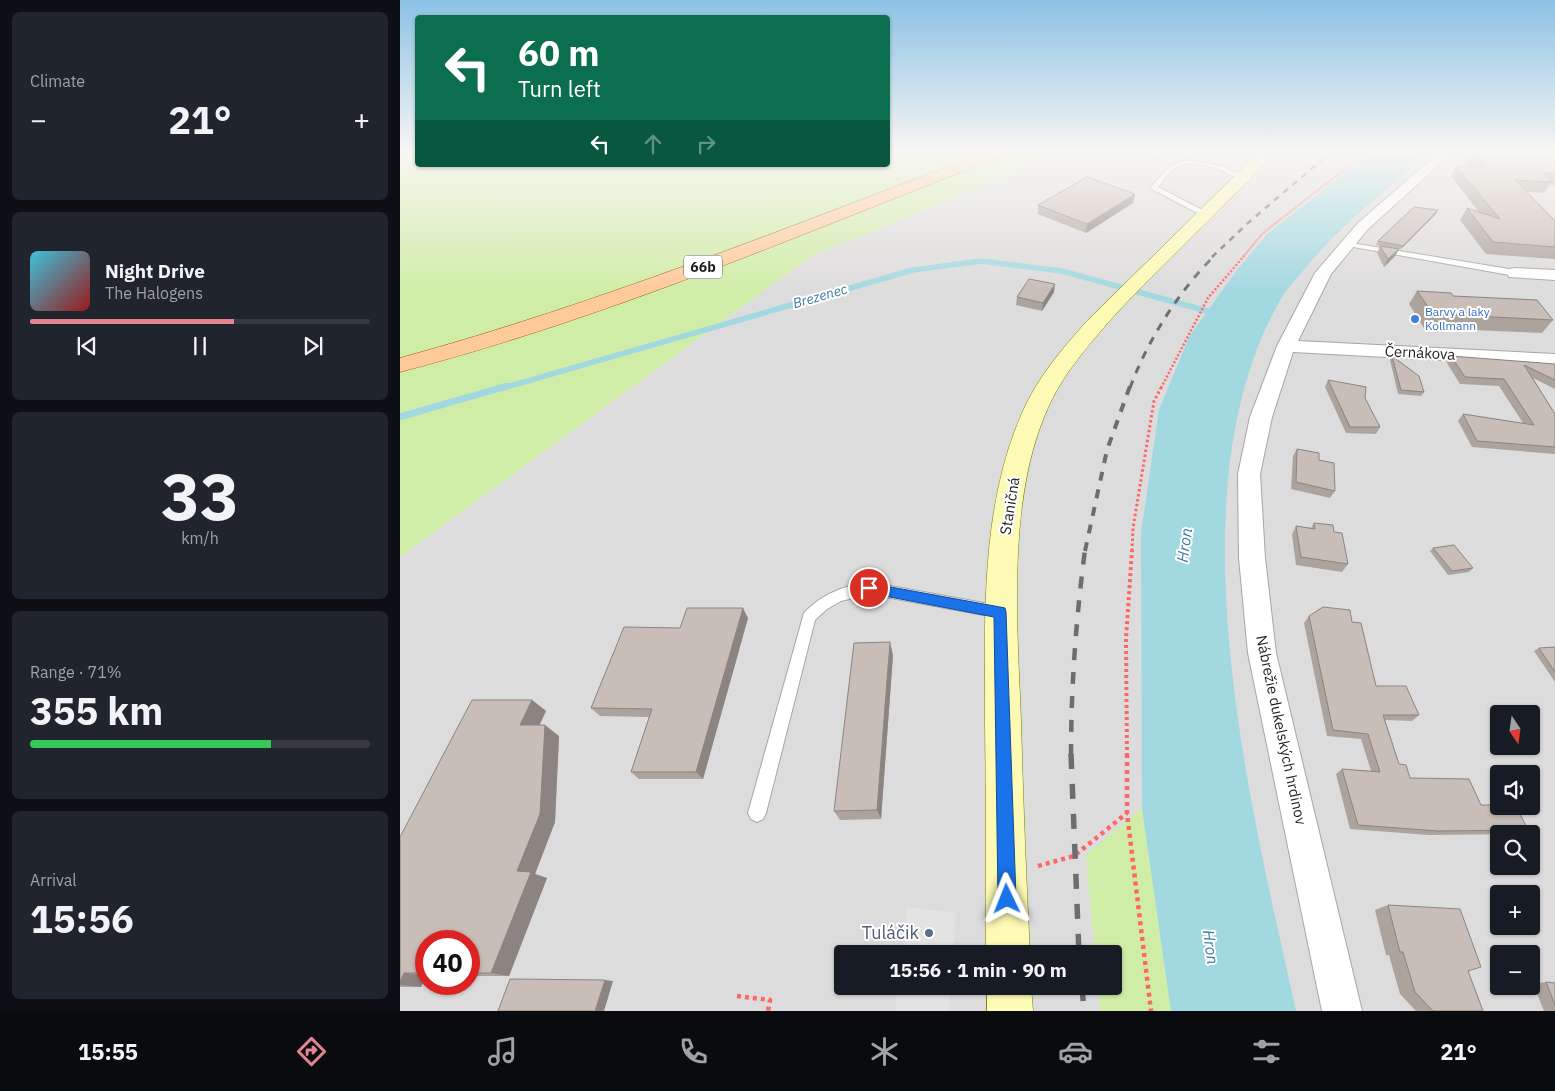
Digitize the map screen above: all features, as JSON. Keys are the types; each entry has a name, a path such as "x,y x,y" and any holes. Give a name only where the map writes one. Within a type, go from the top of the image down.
{"main road":[{"name":"66b","path":"400,365 513,333 626,296 877,199"}],"street":[{"name":"Staničná","path":"1008,945 1000,612 1004,536 1015,471 1033,414 1051,380 1072,352 1094,325 1221,199"},
{"name":"Nábrežie dukelských hrdinov","path":"1342,1011 1262,653 1252,558 1249,474 1261,417 1286,346 1323,273 1363,226 1393,199"},
{"path":"1515,273 1555,276"},
{"name":"Černákova","path":"1286,346 1555,360"},
{"path":"1009,995 1010,1011"}],"lane":[{"path":"1176,199 1206,214"},
{"path":"1348,244 1448,260 1481,269 1515,273"},
{"path":"757,813 809,617 818,606 831,598 852,590 869,588 1000,612"}],"path":[{"path":"1152,1011 1127,813 1126,638 1133,528 1154,401 1205,303 1263,233 1306,199"},
{"path":"1006,875 1074,856 1127,813"},
{"path":"737,996 770,1000 768,1011"}],"shaded area":[{"path":"951,199 1555,199 1555,1011 400,1011 400,557 811,256"},
{"name":"Tuláčik","path":"907,907 956,913 954,945 903,945"},
{"name":"Tuláčik","path":"897,995 950,995 949,1011 895,1011"}],"green space":[{"path":"400,199 951,199 811,256 400,557"},
{"path":"1142,808 1171,1011 1100,1011 1099,995 1122,995 1122,945 1094,945 1086,855"}],"water":[{"name":"Hron","path":"1312,199 1374,199 1332,239 1282,297 1248,374 1230,461 1225,553 1230,649 1242,746 1259,840 1296,1011 1171,1011 1142,808 1141,533 1159,410 1189,337 1237,270 1267,234"}],"building":[{"path":"1048,199 1127,199 1087,224 1038,205"},
{"path":"1484,199 1534,199 1555,221 1555,247 1493,242 1467,208 1500,219"},
{"path":"1414,207 1438,210 1403,246 1378,241"},
{"path":"1380,246 1399,249 1388,259"},
{"path":"1029,279 1055,284 1043,303 1017,297"},
{"path":"1417,291 1451,293 1453,296 1537,300 1553,320 1433,314"},
{"path":"1392,356 1419,376 1424,392 1401,390"},
{"path":"1451,356 1555,364 1555,380 1524,365 1555,414 1555,447 1477,441 1463,414 1534,425 1504,379 1465,377"},
{"path":"1328,380 1366,387 1365,398 1380,427 1350,427"},
{"path":"1297,449 1319,453 1319,460 1334,463 1335,491 1296,482"},
{"path":"1314,523 1333,525 1334,532 1342,533 1348,564 1301,557 1296,526 1315,529"},
{"path":"1454,545 1473,568 1452,571 1433,548"},
{"path":"1323,607 1350,610 1352,622 1361,623 1376,686 1406,686 1419,715 1383,715 1399,764 1406,765 1410,778 1469,779 1481,805 1490,805 1490,815 1520,815 1526,825 1490,825 1490,830 1438,831 1358,825 1342,769 1380,772 1368,734 1333,730 1309,616"},
{"path":"687,608 743,608 696,772 631,772 652,709 591,708 624,627 680,628"},
{"path":"890,642 877,810 834,811 854,643"},
{"path":"1555,647 1555,672 1539,648"},
{"path":"472,700 532,700 520,725 545,725 540,814 517,871 531,872 491,973 480,973 480,930 415,930 415,973 404,973 400,982 400,837"},
{"path":"1388,905 1460,909 1481,967 1468,971 1483,1011 1433,1011 1415,992 1403,952 1400,952"},
{"path":"510,979 605,980 595,1011 498,1011"},
{"path":"1546,982 1555,983 1555,1005"}],"waterway":[{"name":"Brezenec","path":"503,388 913,270 981,261 1062,271 1218,314"},
{"name":"Brezenec","path":"400,417 507,386"}],"railway":[{"path":"1212,257 1276,199"},
{"path":"1130,388 1145,352 1165,318 1189,285 1214,256"},
{"path":"1085,551 1107,450 1130,386"},
{"path":"1071,755 1075,653 1085,550"},
{"path":"1071,755 1079,945"},
{"path":"1083,995 1084,1011"}],"place":[{"name":"Barvy a laky Kollmann","path":"1415,319"},
{"name":"Tuláčik","path":"929,933"}],"route":[{"path":"869,588 1000,612 1007,899"}]}
